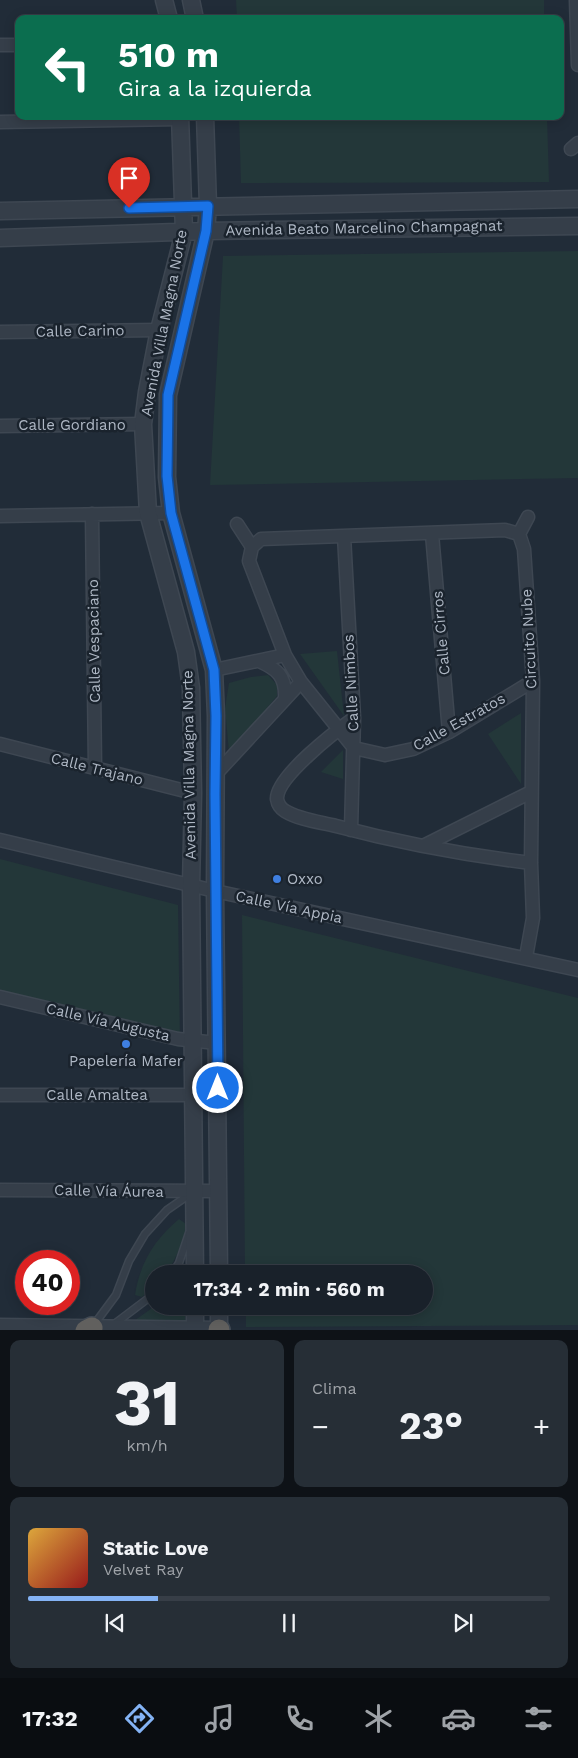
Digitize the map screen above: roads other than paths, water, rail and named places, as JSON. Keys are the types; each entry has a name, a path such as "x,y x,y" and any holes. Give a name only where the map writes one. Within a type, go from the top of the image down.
{"street":[{"path":"164,0 168,15"},
{"path":"191,0 194,15"},
{"path":"576,0 578,65"},
{"path":"0,45 15,45"},
{"path":"0,122 90,120"},
{"name":"Avenida Villa Magna Norte","path":"180,120 184,232 159,330 147,392 144,424 148,513 189,670 193,793 191,886 195,1265"},
{"name":"Avenida Villa Magna Norte","path":"205,120 208,206 206,231 168,395 167,476 171,513 214,670 216,716 215,892 219,1265"},
{"name":"Avenida Beato Marcelino Champagnat","path":"0,211 578,199"},
{"path":"518,200 519,226"},
{"name":"Avenida Beato Marcelino Champagnat","path":"0,238 206,231 578,226"},
{"name":"Calle Carino","path":"0,332 159,330"},
{"name":"Calle Gordiano","path":"0,426 144,424"},
{"path":"0,516 171,513"},
{"name":"Calle Vespaciano","path":"92,514 95,768"},
{"path":"354,748 301,682 285,656 249,561 252,547 261,539 505,530 519,534 528,517"},
{"path":"237,524 252,547"},
{"name":"Calle Cirros","path":"432,534 449,732"},
{"name":"Circuito Nube","path":"519,534 524,549 533,681 531,792 533,918 526,957"},
{"name":"Calle Nimbos","path":"344,536 354,718 351,830"},
{"path":"214,670 285,656"},
{"path":"259,660 274,667 281,675 285,686 286,698"},
{"name":"Calle Estratos","path":"354,748 377,755 394,754 413,749 449,732 533,681"},
{"path":"215,775 301,682"},
{"path":"354,718 338,730 286,779 278,793 275,810 351,830 531,863"},
{"name":"Calle Trajano","path":"0,744 193,793"},
{"path":"425,845 531,792"},
{"name":"Calle Vía Appia","path":"0,840 215,892 526,957 578,970"},
{"name":"Calle Vía Augusta","path":"0,997 194,1042 217,1043"},
{"name":"Calle Amaltea","path":"0,1095 194,1095"},
{"name":"Calle Vía Áurea","path":"0,1190 219,1191"},
{"path":"195,1315 195,1330"},
{"path":"0,1327 219,1330 219,1315"}],"lane":[{"path":"95,1329 116,1295 129,1262 145,1234 167,1210 194,1192"},
{"path":"178,1265 195,1215"},
{"path":"95,1329 145,1299"}],"place":[{"name":"Oxxo","path":"277,879"},
{"name":"Papelería Mafer","path":"126,1044"}]}
